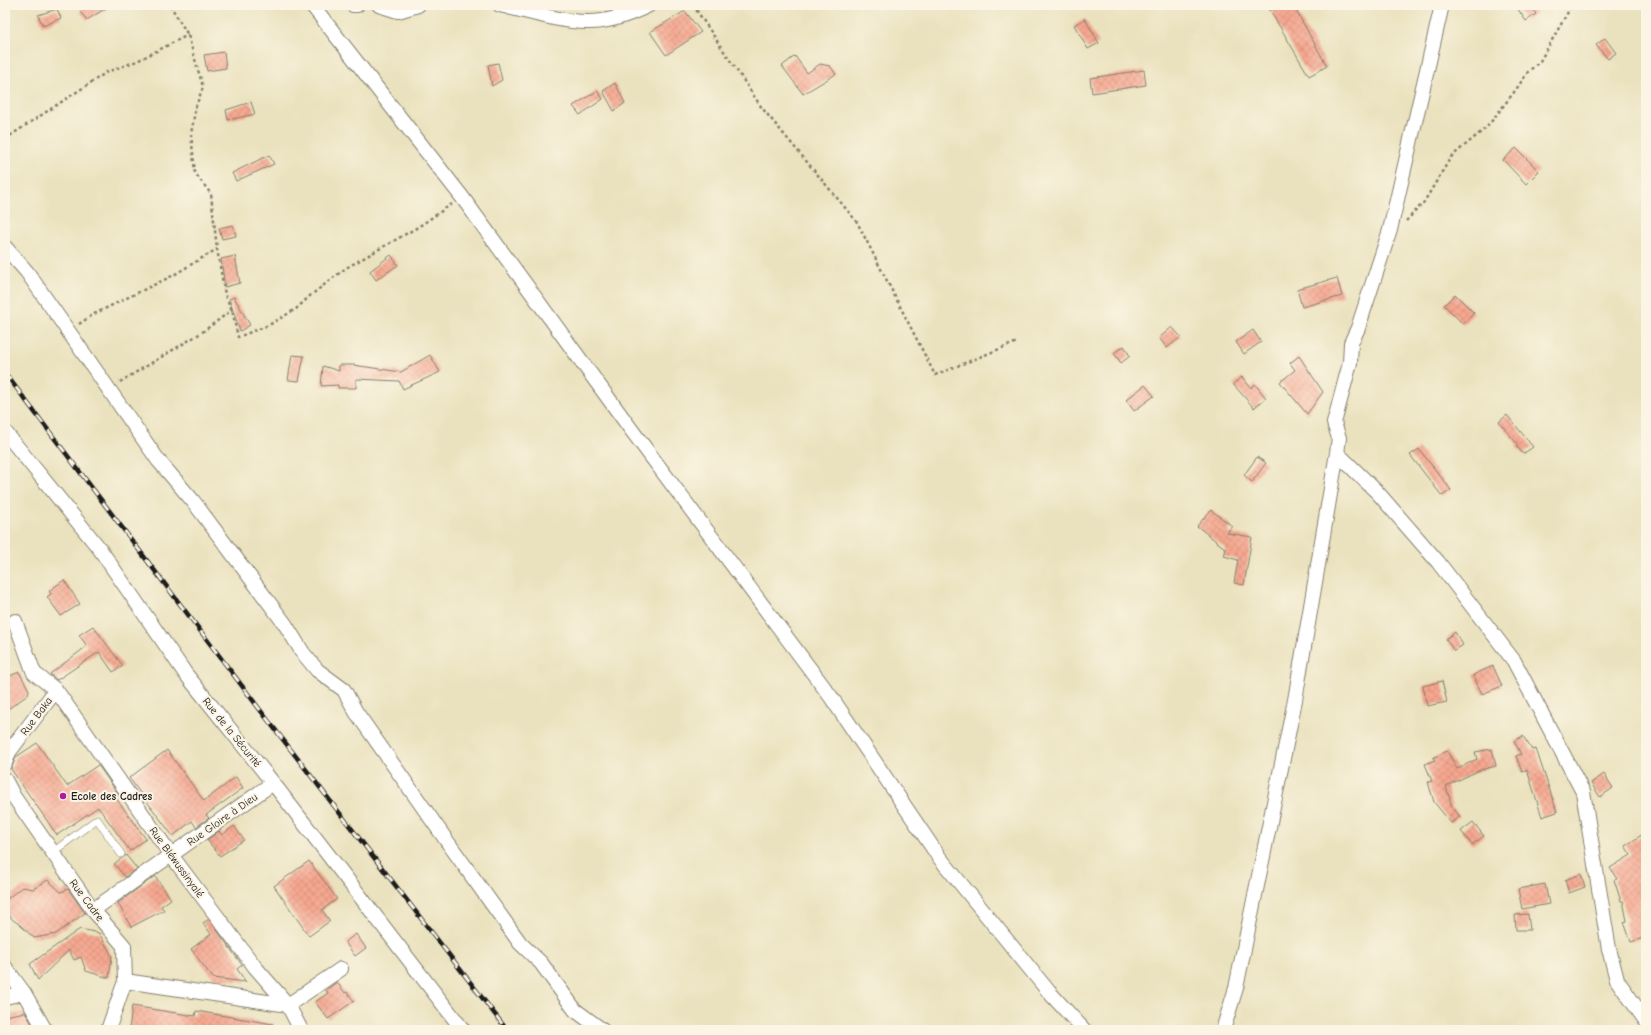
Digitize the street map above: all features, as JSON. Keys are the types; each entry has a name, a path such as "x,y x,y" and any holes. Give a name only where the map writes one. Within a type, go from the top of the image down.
{"street":[{"path":"312,5 462,197 630,428 831,697 939,857 1049,992 1084,1030"},
{"path":"379,5 398,11 418,5"},
{"path":"500,5 556,18 588,23 602,21 648,5"},
{"path":"1222,1030 1236,988 1295,700 1337,453 1338,438 1334,423 1350,363 1351,343 1358,328 1390,230 1442,5"},
{"path":"5,248 27,272 158,460 193,501 285,624 303,653 317,670 344,690 356,712 520,943 541,963 574,1010 602,1030"},
{"name":"Rue de la Sécurité","path":"5,432 99,548 185,673 273,783 461,1029"},
{"path":"1337,453 1378,493 1438,562 1514,661 1583,792 1609,949 1617,980 1646,1021"},
{"name":"Rue Bléwussinyalé","path":"15,621 34,673 56,690 171,855 255,967 288,1005 301,1030"},
{"name":"Rue Baka","path":"5,763 9,752 56,690"},
{"name":"Rue Cadre","path":"5,780 14,797 93,910 124,946 125,982 108,1030"},
{"name":"Rue Gloire à Dieu","path":"93,910 273,783"},
{"path":"5,967 24,994 45,1030"},
{"path":"125,982 288,1005 341,969"},
{"path":"5,997 24,994"}],"lane":[{"path":"53,852 96,819 121,854"}],"path":[{"path":"170,5 188,35 203,87 196,106 191,134 195,173 211,194 216,249 225,295 232,310 238,337 270,325 296,309 311,295 346,268 418,227 462,197"},
{"path":"693,5 762,108 857,222 934,375 1017,342"},
{"path":"1390,230 1407,220 1424,202 1451,157 1487,127 1497,115 1528,72 1540,61 1572,5"},
{"path":"5,139 107,72 137,61 188,35"},
{"path":"68,331 94,314 172,276 216,249"},
{"path":"109,388 201,333 232,310"}],"building":[{"path":"90,5 111,5 87,20 80,12"},
{"path":"1267,5 1293,5 1327,66 1309,76"},
{"path":"1515,5 1530,5 1536,14 1526,21"},
{"path":"57,9 61,18 43,26 38,15"},
{"path":"685,11 701,32 666,55 650,32"},
{"path":"1085,19 1099,43 1088,49 1074,25"},
{"path":"1605,38 1616,53 1608,59 1596,45"},
{"path":"224,52 226,68 207,71 204,55"},
{"path":"795,56 807,73 820,64 830,66 836,74 803,94 782,66"},
{"path":"498,63 502,80 492,86 488,65"},
{"path":"1144,70 1146,85 1092,93 1090,78"},
{"path":"615,83 625,103 614,111 603,91"},
{"path":"597,91 603,99 580,115 573,106"},
{"path":"251,102 255,114 228,120 226,110"},
{"path":"1516,148 1539,171 1526,184 1503,160"},
{"path":"269,155 274,164 236,181 232,173"},
{"path":"233,225 236,236 222,239 219,228"},
{"path":"391,255 398,265 376,280 370,271"},
{"path":"235,256 240,283 225,287 221,259"},
{"path":"1337,278 1342,296 1302,307 1297,289"},
{"path":"1455,294 1474,313 1463,324 1444,305"},
{"path":"234,297 250,325 240,331 229,299"},
{"path":"1172,327 1181,337 1167,348 1159,338"},
{"path":"1253,330 1261,342 1244,354 1236,342"},
{"path":"1124,346 1130,356 1121,363 1114,353"},
{"path":"292,355 304,356 299,381 288,380"},
{"path":"430,355 440,372 403,389 399,381 356,379 356,388 338,388 338,385 321,386 323,366 339,371 339,365 353,365 401,372"},
{"path":"1299,356 1323,392 1307,414 1280,382 1295,370 1290,363"},
{"path":"1242,377 1251,388 1255,384 1266,398 1254,408 1233,384"},
{"path":"1145,385 1154,396 1134,411 1126,400"},
{"path":"1507,415 1533,447 1523,454 1516,446 1518,445 1499,422"},
{"path":"1419,449 1451,490 1442,496 1410,455"},
{"path":"1257,457 1266,463 1252,482 1244,475"},
{"path":"1211,510 1232,526 1227,533 1252,537 1244,585 1234,583 1238,560 1224,556 1226,549 1197,526"},
{"path":"64,580 80,604 61,616 47,597 51,594 49,591"},
{"path":"93,626 123,666 113,672 99,652 57,680 50,674 87,646 79,635"},
{"path":"1455,632 1463,645 1454,651 1446,639"},
{"path":"1493,666 1502,686 1482,694 1473,675"},
{"path":"19,672 29,690 28,695 5,711 5,678"},
{"path":"1442,681 1447,702 1427,706 1423,686"},
{"path":"1523,736 1532,750 1536,749 1557,812 1542,817 1527,770 1522,772 1516,756 1521,754 1514,741"},
{"path":"37,743 67,786 98,765 119,795 115,797 146,839 130,851 98,807 57,835 11,769 16,757"},
{"path":"1492,749 1496,766 1480,770 1446,786 1452,807 1460,816 1451,823 1434,802 1428,782 1432,781 1425,764 1435,760 1433,758 1447,751 1457,769 1477,759 1475,752"},
{"path":"167,750 204,801 236,777 243,788 206,815 209,818 196,827 192,821 173,836 129,778"},
{"path":"1604,774 1613,788 1600,797 1591,783"},
{"path":"1473,822 1484,836 1472,845 1461,831"},
{"path":"234,826 244,840 220,856 207,840 219,831 222,835"},
{"path":"1646,832 1646,937 1631,942 1624,922 1627,921 1623,901 1621,901 1614,880 1617,879 1610,868 1631,855 1625,846"},
{"path":"126,855 137,869 125,877 114,864"},
{"path":"309,861 337,899 322,910 330,921 309,936 274,886"},
{"path":"1581,874 1585,887 1569,893 1565,880"},
{"path":"155,876 171,899 161,906 164,910 131,927 118,903"},
{"path":"48,880 61,892 68,889 85,913 56,934 34,938 13,920 5,910 5,906 7,899 22,887 33,889"},
{"path":"1545,884 1549,904 1522,909 1518,889"},
{"path":"1528,914 1530,930 1516,930 1515,915"},
{"path":"209,919 242,965 237,969 246,982 213,978 191,949 211,934 203,923"},
{"path":"80,929 99,933 112,956 109,978 86,971 81,957 74,960 69,950 38,980 30,964"},
{"path":"356,934 366,948 355,956 345,942"},
{"path":"337,982 345,993 347,992 354,1001 328,1019 315,1002 328,993 326,990"},
{"path":"132,1006 195,1016 196,1011 273,1024 273,1030 129,1030"},
{"path":"25,1012 33,1026 29,1027 30,1030 5,1030 5,1016"}],"railway":[{"path":"5,373 264,715 507,1030"}],"place":[{"name":"Ecole des Cadres","path":"63,796"}]}
